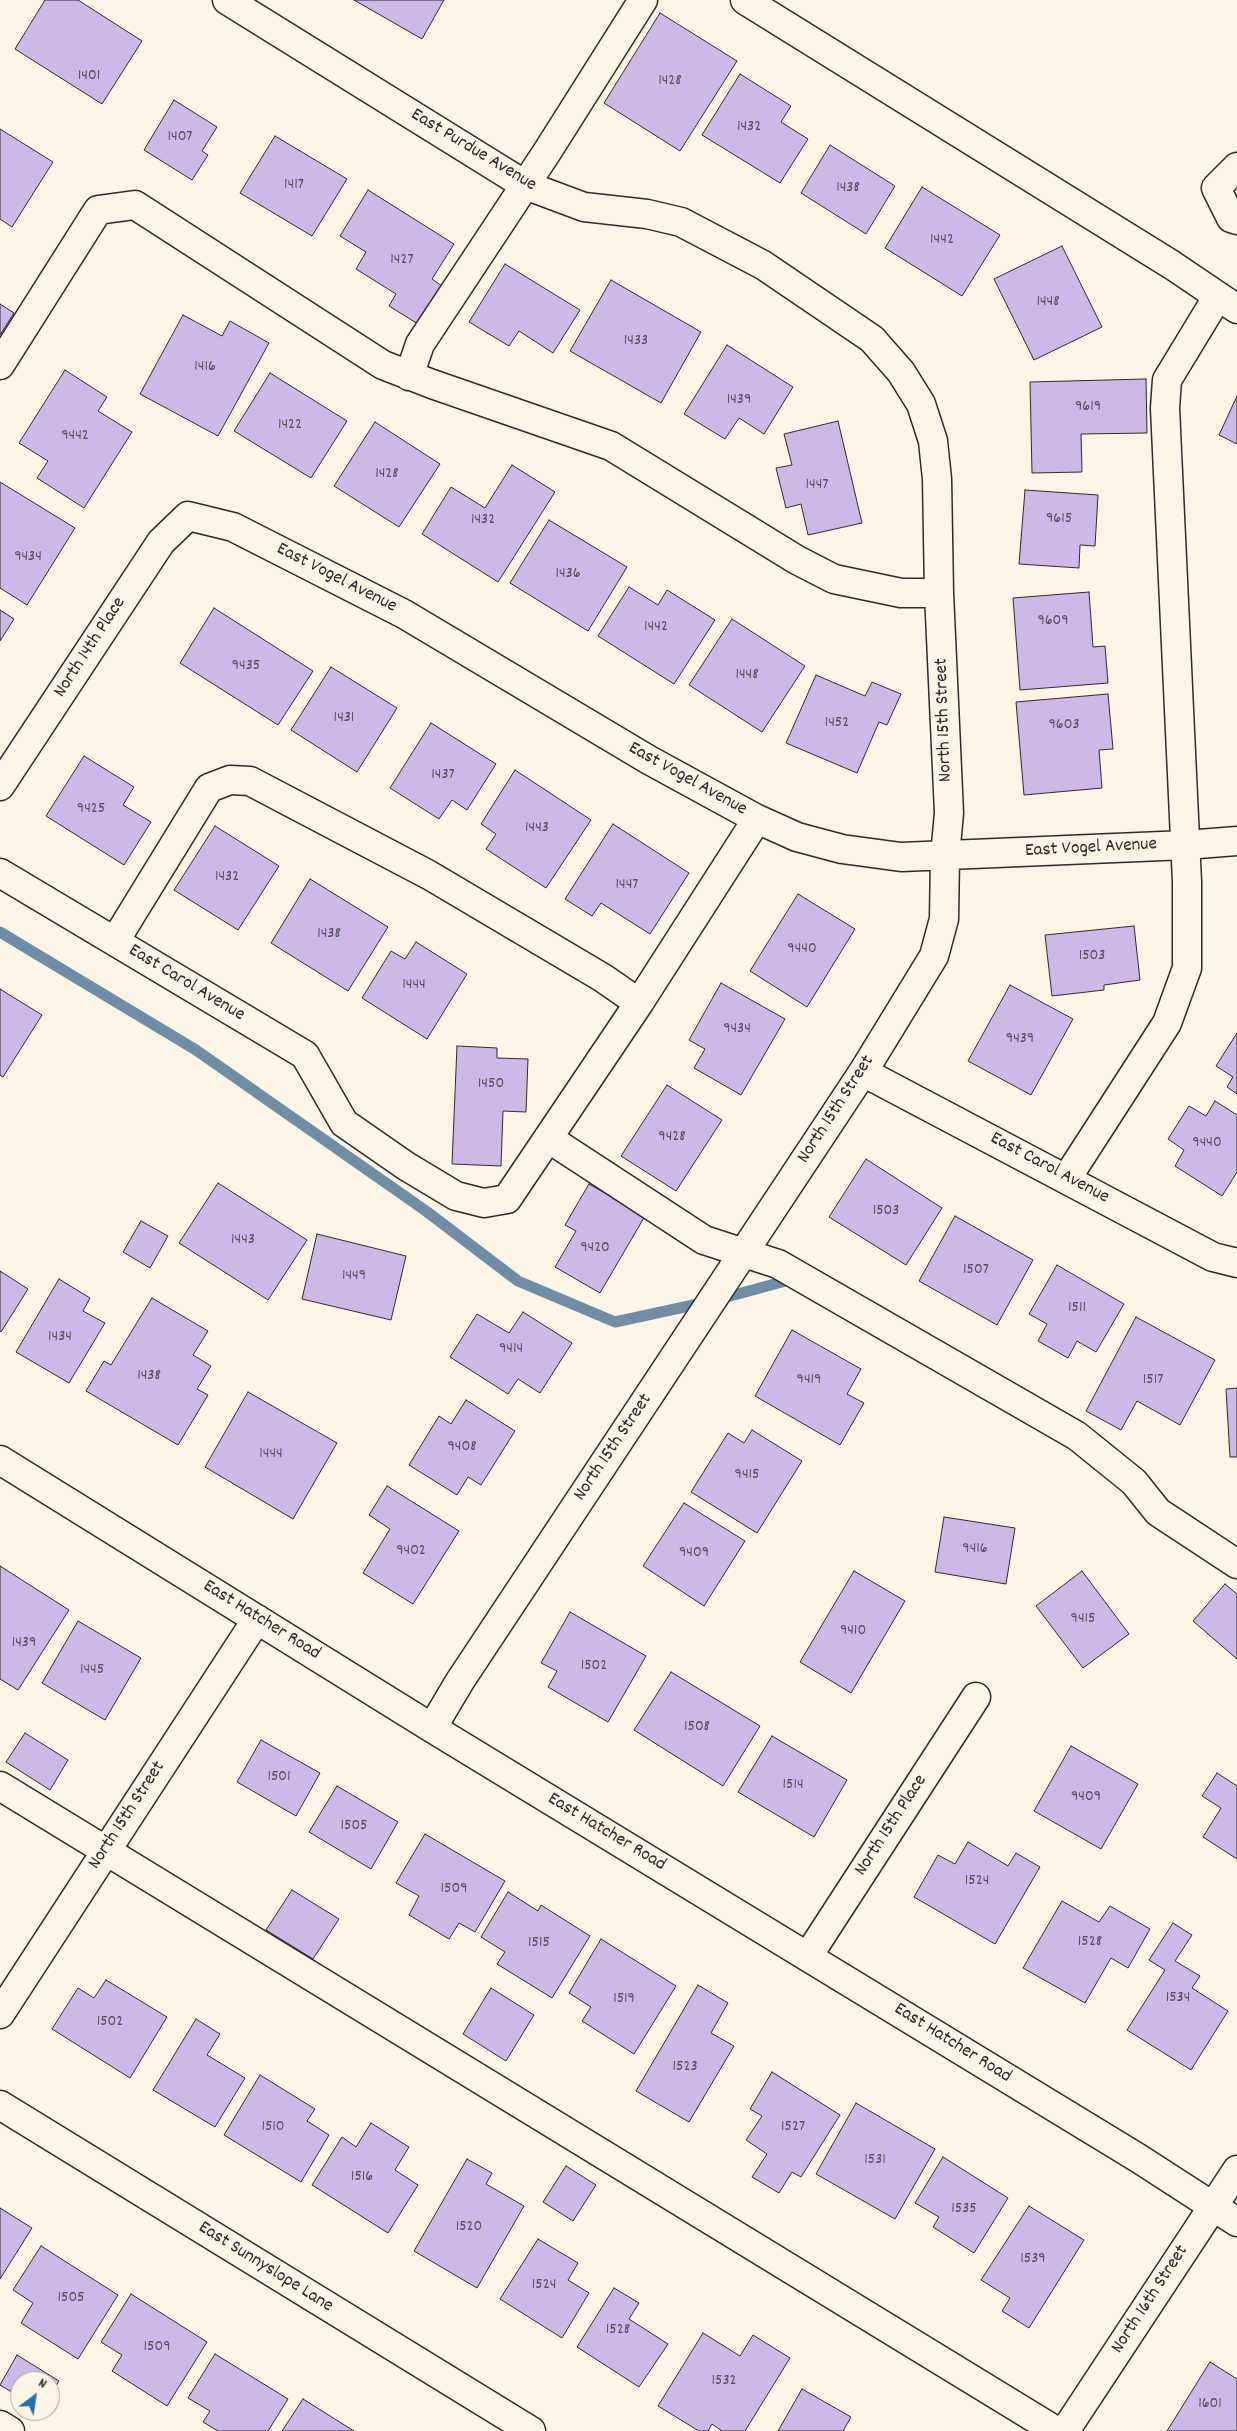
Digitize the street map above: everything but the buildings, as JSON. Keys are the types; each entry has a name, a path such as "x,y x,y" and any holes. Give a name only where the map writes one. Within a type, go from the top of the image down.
{"street":[{"name":"East Purdue Avenue","path":"227,0 525,185 584,208 648,214 681,222 763,265 872,339 902,372 921,404"},
{"path":"409,376 420,344 525,185 643,0"},
{"path":"745,0 1172,265 1228,303 1167,380 1165,408 1186,845 1187,968 1167,1023 1067,1178"},
{"path":"1237,167 1216,188 1232,218 1237,220"},
{"path":"0,365 98,210 134,205 383,365 409,376 611,446 797,560 834,579 901,593 939,593"},
{"name":"North 15th Street","path":"432,1728 460,1682 863,1072 934,956 944,919 945,856 949,813 939,593 938,479 933,441 921,404"},
{"name":"East Vogel Avenue","path":"188,516 233,527 404,614 649,760 757,819 797,837 842,849 901,857 1186,845 1237,841"},
{"name":"North 14th Place","path":"0,786 161,542 188,516"},
{"path":"115,941 210,788 230,780 250,781 428,876 603,978 639,1003"},
{"path":"757,819 639,1003 548,1138 704,1240 778,1264 1078,1436 1134,1482 1158,1512 1237,1564"},
{"name":"East Carol Avenue","path":"0,873 305,1054 344,1123 406,1166 456,1196 484,1203 507,1199 548,1138"},
{"name":"East Carol Avenue","path":"863,1072 1067,1178 1213,1257 1237,1263"},
{"name":"East Hatcher Road","path":"0,1460 432,1728 1138,2158 1237,2222"},
{"name":"North 15th Street","path":"0,2014 257,1619"},
{"name":"North 15th Place","path":"808,1956 976,1697"},
{"path":"0,1786 1056,2431"},
{"name":"East Sunnyslope Lane","path":"0,2105 531,2431"},
{"name":"North 16th Street","path":"1065,2431 1237,2170"},
{"path":"0,2425 10,2431"}],"waterway":[{"path":"0,932 196,1050 426,1211 518,1281 615,1322 712,1301 793,1279"}]}
